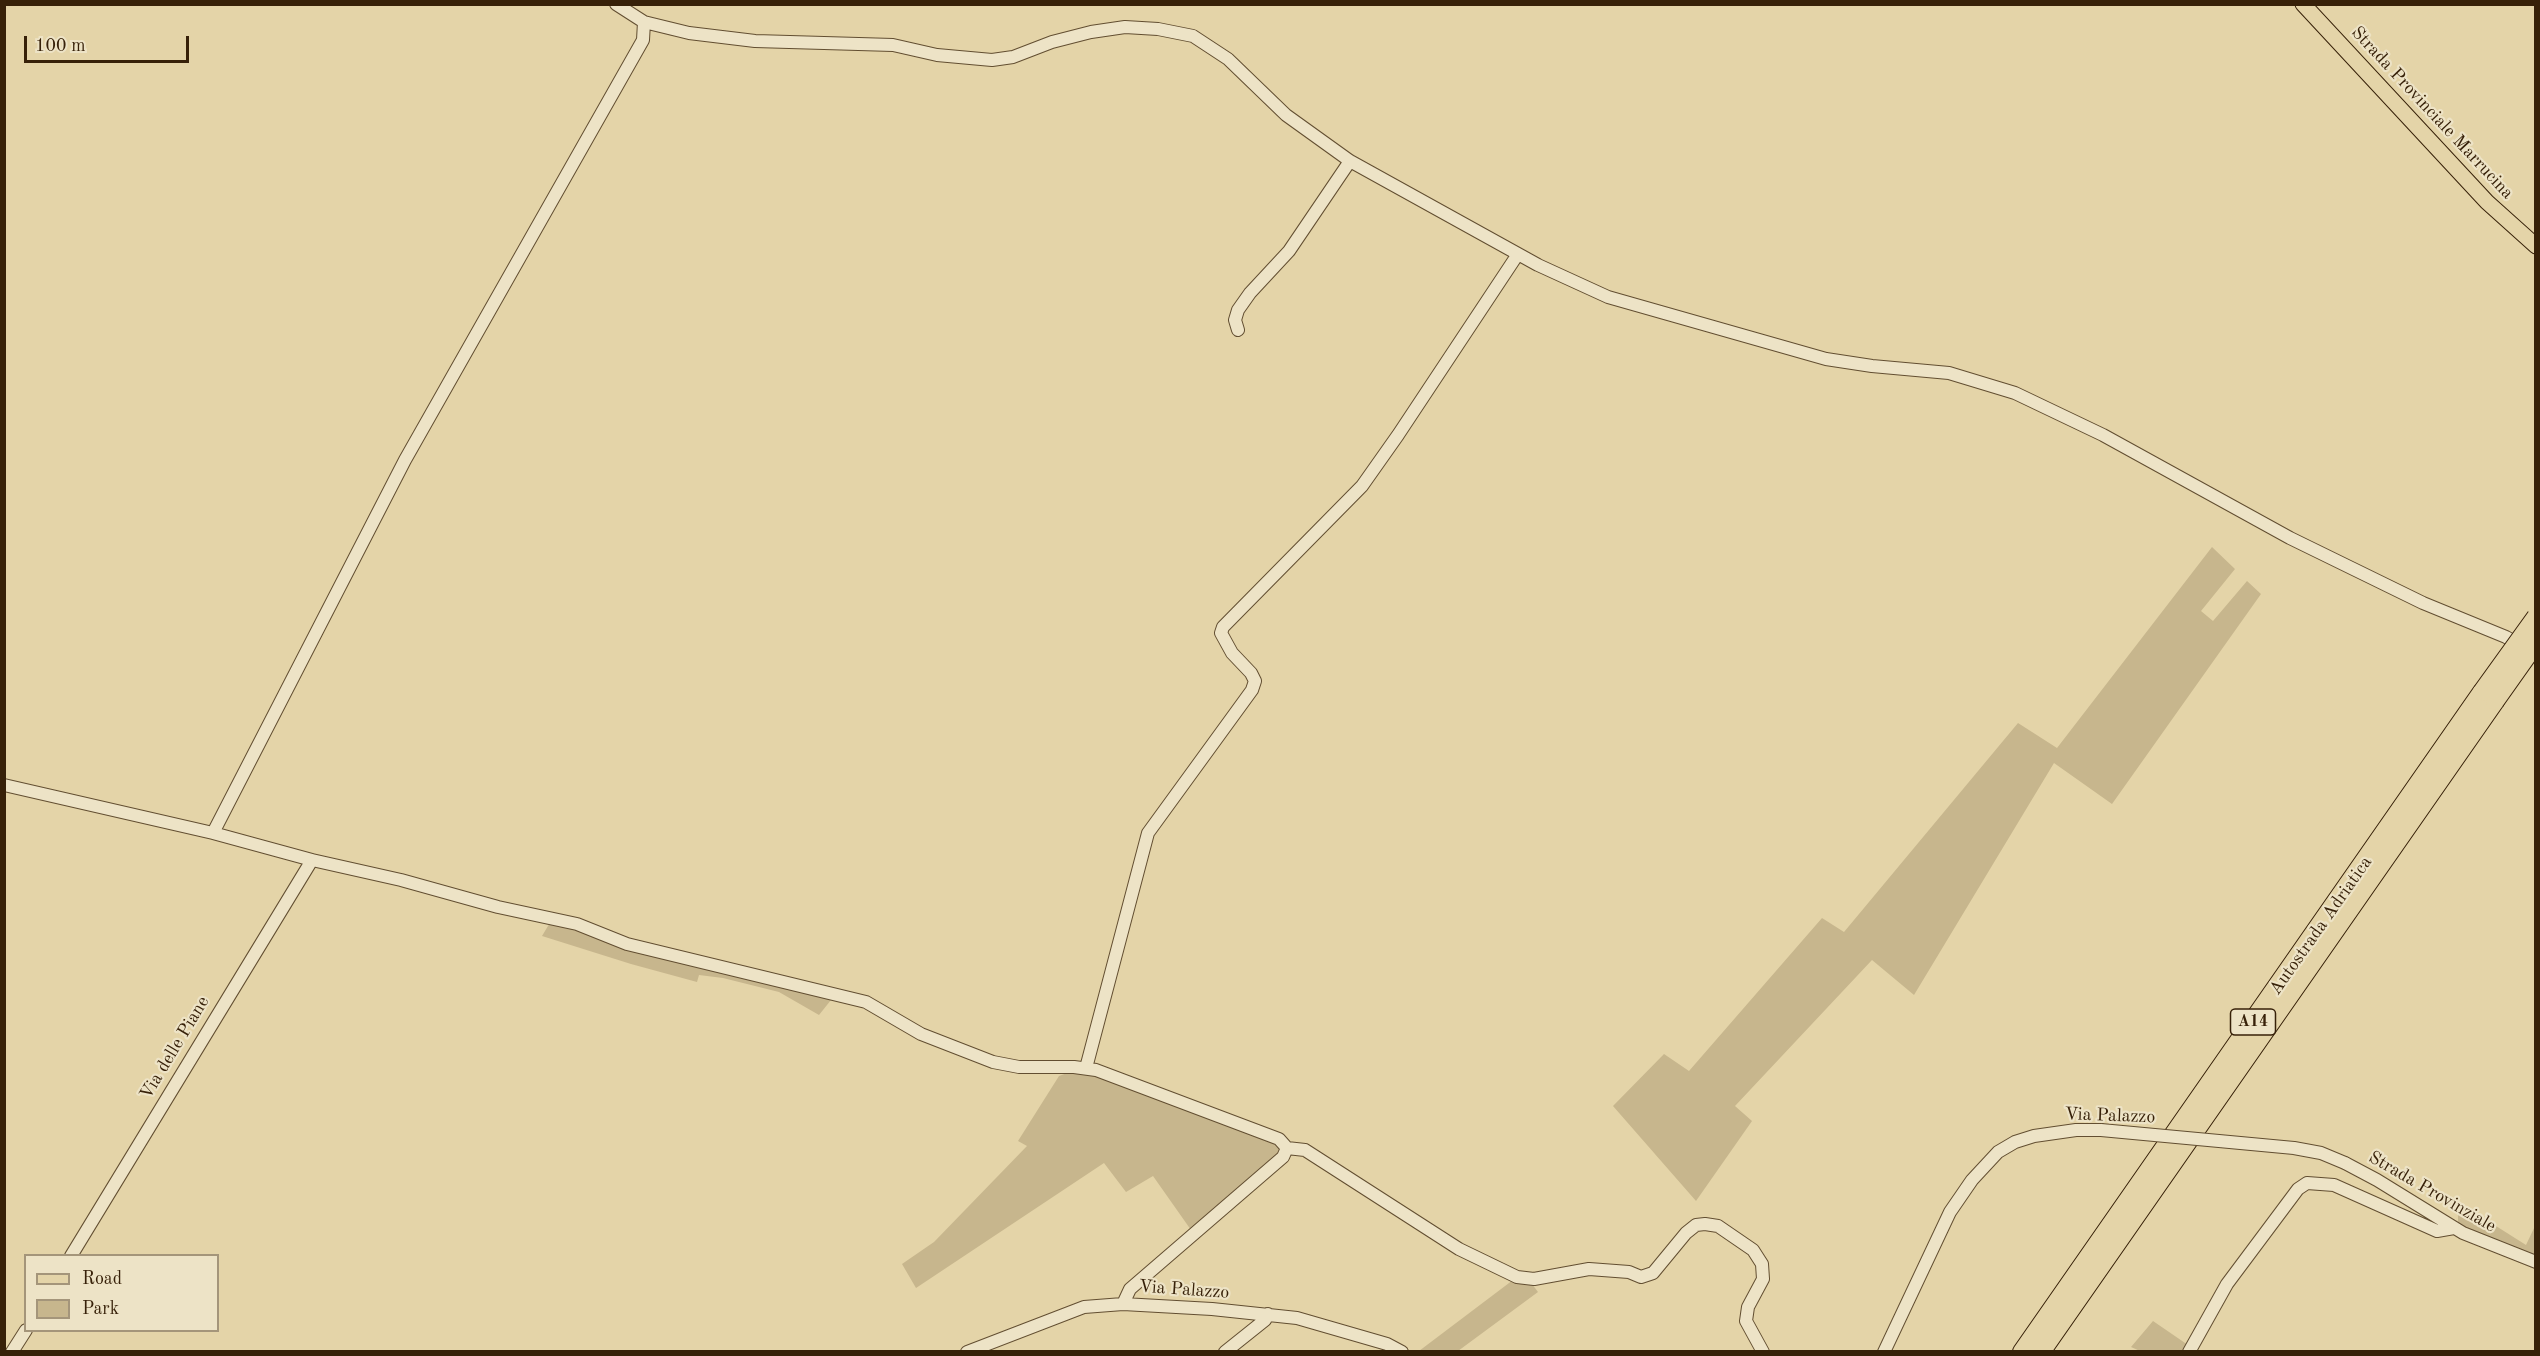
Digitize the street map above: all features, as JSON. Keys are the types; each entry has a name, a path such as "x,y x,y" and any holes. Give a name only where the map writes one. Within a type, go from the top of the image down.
{"highway":[{"name":"Autostrada Adriatica","path":"2040,1352 2489,697 2535,617"},
{"name":"Autostrada Adriatica","path":"2022,1352 2489,697 2535,644"}],"main road":[{"name":"Strada Provinciale Marrucina","path":"2303,4 2487,202 2535,246"}],"street":[{"path":"616,4 644,22 689,33 733,38 893,45 946,56 992,60 1013,57 1052,42 1091,32 1113,29 1158,29 1193,36 1228,59 1286,115 1350,161 1518,254 1608,297 1826,359 1949,373 2015,393 2103,435 2290,538 2422,603 2506,637 2535,653"},
{"path":"213,833 405,460 643,40 644,22"},
{"path":"1238,330 1235,320 1238,310 1289,251 1350,161"},
{"path":"1086,1068 1148,833 1252,690 1255,681 1232,653 1221,633 1223,627 1362,486 1518,254"},
{"path":"4,785 213,833 498,907 577,924 627,944 866,1002 921,1034 993,1062 1018,1066 1096,1070 1279,1139 1287,1148 1305,1150 1460,1249 1517,1277 1534,1278 1589,1269 1629,1272 1641,1277 1653,1273 1686,1233 1696,1226 1705,1224 1718,1226 1753,1250 1762,1264 1763,1279 1748,1307 1746,1321 1763,1352"},
{"name":"Via delle Piane","path":"72,1254 312,860"},
{"name":"Via Palazzo","path":"1884,1352 1950,1212 1972,1180 1998,1152 2015,1142 2034,1136 2076,1130 2102,1130 2294,1148 2320,1153 2345,1163"},
{"path":"1123,1304 1130,1289 1283,1157 1287,1148"},
{"name":"Strada Provinziale","path":"2345,1163 2454,1228 2493,1247 2535,1262"},
{"path":"2189,1352 2228,1284 2298,1189 2307,1183 2334,1185 2437,1231 2454,1228"},
{"name":"Via Palazzo","path":"967,1352 1084,1307 1123,1304 1268,1314 1333,1328 1402,1352"},
{"path":"1225,1352 1265,1320 1268,1314"},
{"path":"12,1352 25,1332"}],"green space":[{"path":"2212,547 2235,569 2201,611 2213,621 2247,581 2261,594 2112,804 2054,763 1914,995 1872,960 1735,1106 1752,1121 1696,1201 1613,1106 1664,1054 1689,1071 1822,918 1844,932 2018,723 2057,748"},
{"path":"551,921 835,995 819,1015 779,992 723,978 699,975 697,982 542,936"},
{"path":"1067,1073 1091,1074 1278,1144 1282,1153 1191,1230 1153,1176 1126,1192 1104,1163 916,1288 902,1264 934,1242 1027,1146 1018,1141 1059,1076"},
{"path":"2458,1202 2526,1245 2535,1226 2535,1257 2458,1224"},
{"path":"1513,1280 1532,1284 1538,1292 1458,1351 1419,1351"},
{"path":"2153,1321 2188,1345 2184,1352 2140,1351 2131,1347"}]}
